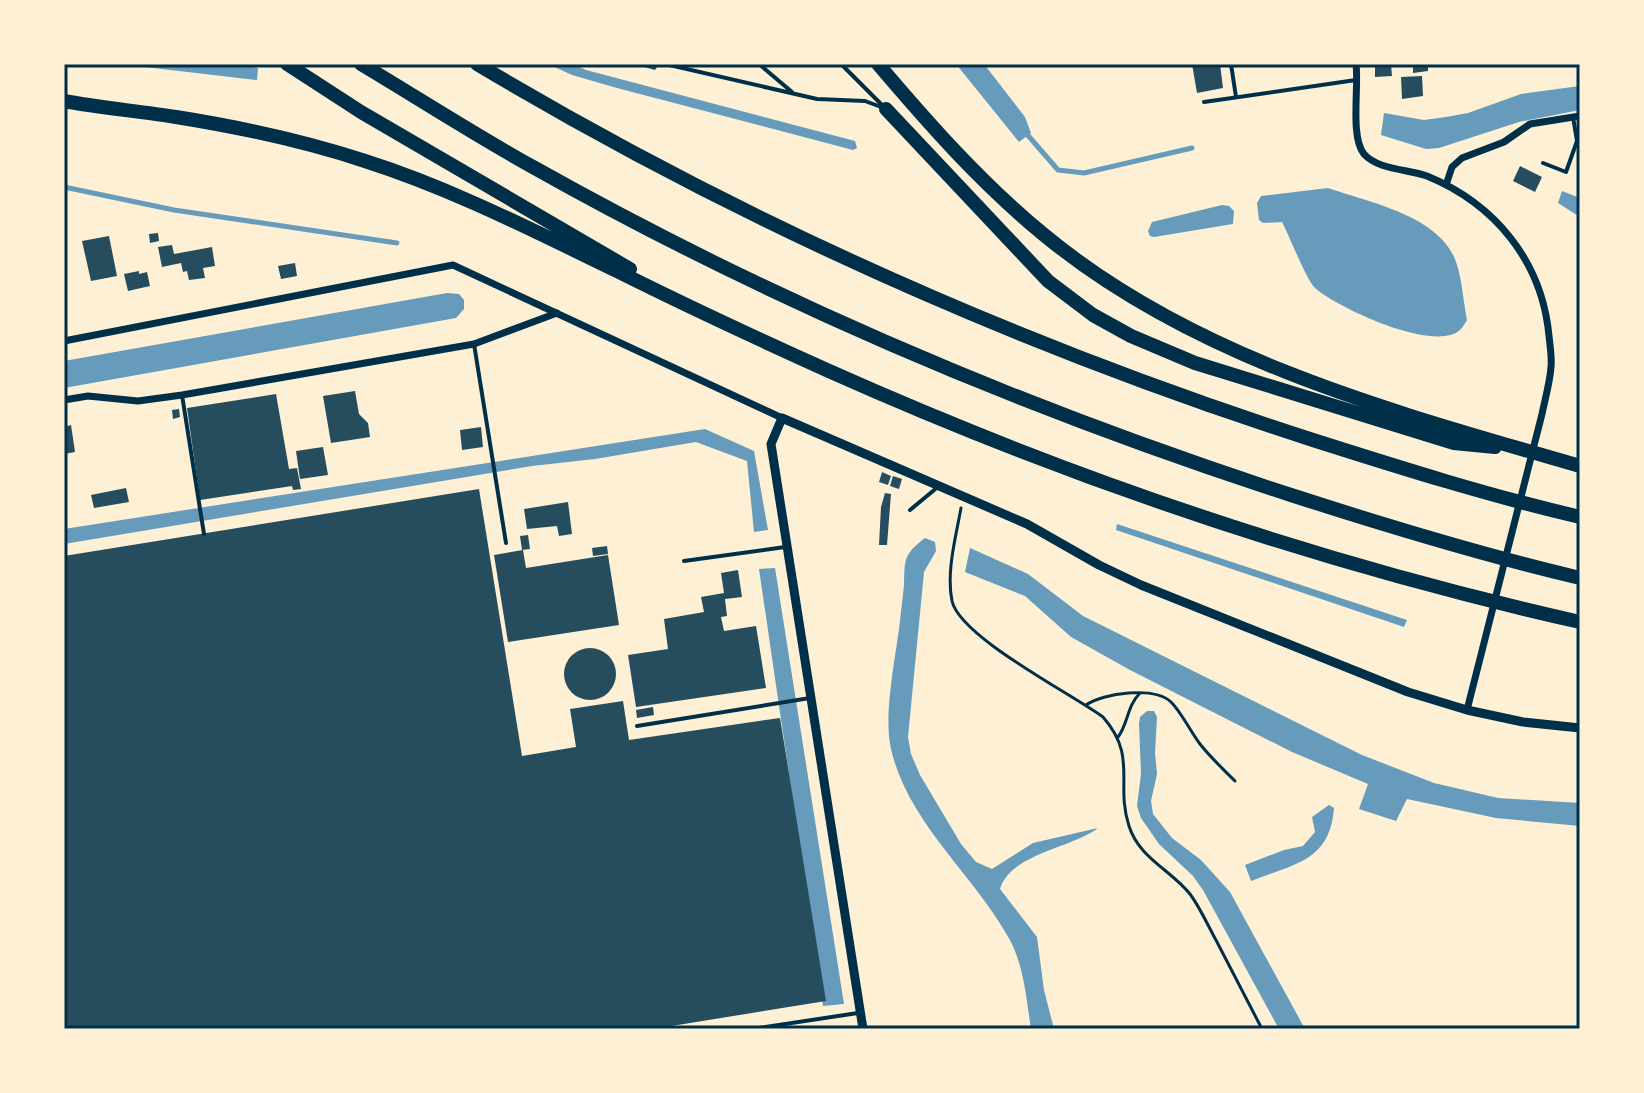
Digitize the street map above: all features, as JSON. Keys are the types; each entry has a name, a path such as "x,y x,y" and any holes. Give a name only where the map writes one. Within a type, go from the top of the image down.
{"highway":[{"path":"287,64 386,127 726,325"},
{"path":"361,64 533,167 740,275 994,389 1181,459 1297,497 1519,564 1580,578"},
{"path":"477,64 560,114 764,221 1011,332 1199,403 1420,474 1580,517"},
{"path":"878,64 988,185 1044,235 1111,284 1211,340 1276,367 1403,412 1580,466"},
{"path":"64,101 175,117 277,137 362,160 456,195 726,325 983,437 1133,493 1267,538 1391,575 1580,622"},
{"path":"886,109 1048,281 1093,315 1131,336 1195,363 1454,443 1523,449"}],"street":[{"path":"1356,64 1357,131 1363,153 1377,163 1423,174 1484,209 1503,227 1531,269 1542,294 1547,317 1551,366 1542,414 1467,710"},
{"path":"1446,185 1452,167 1462,158 1504,142 1530,124 1577,116"},
{"path":"64,341 453,265 782,418 1027,524 1141,585 1408,692 1467,710 1523,722 1580,728"},
{"path":"64,400 88,396 138,401 182,395 474,344 557,313"},
{"path":"782,418 771,444 863,1029"}],"lane":[{"path":"665,64 827,101 865,101 886,109"},
{"path":"759,64 794,93"},
{"path":"841,64 886,109"},
{"path":"1231,64 1236,97"},
{"path":"1204,102 1358,79"},
{"path":"1543,163 1566,172 1577,141 1577,116"},
{"path":"474,344 506,543"},
{"path":"182,395 204,533"},
{"path":"910,510 940,486"},
{"path":"684,561 786,547"},
{"path":"637,726 809,699"},
{"path":"752,1029 861,1012"}],"path":[{"path":"963,496 951,589 952,603 959,617 985,640 1103,717 1118,737 1125,762 1124,791 1129,825 1135,839 1152,860 1188,892 1262,1029"},
{"path":"1086,705 1095,699 1140,693 1153,693 1171,702 1201,746 1235,781"},
{"path":"1118,737 1132,701 1140,693"}],"water":[{"path":"119,64 238,64 258,68 257,80"},
{"path":"548,64 573,64 855,141 857,148 853,150 617,88 572,75"},
{"path":"956,64 984,64 1025,117 1031,133 1019,142"},
{"path":"1580,86 1580,110 1519,122 1439,148 1426,149 1381,135 1384,113 1424,120 1446,117 1468,113 1521,94"},
{"path":"1328,188 1400,212 1433,231 1446,244 1455,259 1462,289 1467,320 1460,330 1447,336 1409,332 1364,316 1315,288 1282,222 1263,223 1259,220 1257,203 1261,196"},
{"path":"1562,191 1580,198 1580,217 1558,203"},
{"path":"1222,205 1234,211 1233,224 1154,237 1148,231 1152,222"},
{"path":"447,293 459,294 464,300 464,309 456,318 64,388 64,361"},
{"path":"705,429 754,451 768,530 754,532 747,461 696,442 532,466 64,544 64,529"},
{"path":"1117,524 1407,620 1404,627 1116,530"},
{"path":"925,538 935,542 936,551 924,572 908,737 920,775 961,844 976,862 992,869 1033,843 1098,828 1016,868 1006,877 1000,889 1037,937 1044,990 1054,1029 1031,1029 1024,980 1013,946 911,800 891,749 889,703 905,563 909,553"},
{"path":"970,548 1028,574 1083,616 1362,755 1434,783 1498,798 1580,803 1580,826 1496,818 1407,799 1396,821 1359,809 1368,784 1292,752 1071,637 1025,596 965,572"},
{"path":"775,568 844,1004 823,1006 759,569"},
{"path":"1147,711 1154,711 1157,717 1157,774 1151,801 1153,814 1172,838 1201,860 1230,892 1305,1029 1279,1029 1203,890 1193,876 1159,844 1141,818 1137,806 1141,774 1139,724 1140,717"},
{"path":"1329,805 1334,808 1331,826 1317,850 1295,865 1251,881 1245,865 1303,846 1315,832 1312,817"}],"building":[{"path":"634,64 659,64 655,70"},
{"path":"1192,64 1220,64 1223,88 1197,93"},
{"path":"1375,64 1391,64 1392,76 1375,77"},
{"path":"1428,64 1428,71 1413,73 1413,66"},
{"path":"1422,76 1423,96 1402,99 1401,77"},
{"path":"1520,166 1542,177 1535,192 1513,181"},
{"path":"158,233 159,241 150,243 149,234"},
{"path":"109,236 117,276 91,281 82,241"},
{"path":"172,245 174,254 212,247 215,266 203,268 205,278 189,280 181,263 162,267 158,247"},
{"path":"295,263 297,276 281,279 278,266"},
{"path":"139,271 139,274 147,272 150,286 128,291 124,274"},
{"path":"355,391 359,414 368,423 370,437 331,443 323,396"},
{"path":"276,394 289,469 297,468 301,489 293,490 292,486 200,500 187,408"},
{"path":"179,409 180,417 173,419 172,410"},
{"path":"71,425 75,452 64,454 64,427"},
{"path":"481,427 483,447 462,450 460,430"},
{"path":"323,447 328,475 300,479 296,451"},
{"path":"882,472 891,476 888,485 879,482"},
{"path":"893,476 902,479 899,489 890,486"},
{"path":"126,488 129,502 94,508 91,495"},
{"path":"479,489 522,756 576,747 570,709 623,701 629,740 780,718 826,1001 653,1029 64,1029 64,556"},
{"path":"885,493 891,494 887,545 879,545 881,507"},
{"path":"568,502 572,534 559,536 557,526 527,529 524,509"},
{"path":"528,535 530,549 522,550 520,536"},
{"path":"607,546 608,554 593,556 592,548"},
{"path":"523,550 526,568 608,555 619,625 508,642 494,555"},
{"path":"738,570 742,597 725,599 727,616 721,617 724,631 756,626 766,688 636,707 628,655 668,649 664,619 704,612 701,597 724,593 721,573"},
{"path":"590,648 609,655 616,674 609,693 590,700 571,693 564,674 571,655"},
{"path":"653,707 654,715 637,718 636,710"}],"waterway":[{"path":"1025,132 1058,170 1084,173 1192,148"},
{"path":"64,187 174,210 397,243"}]}
